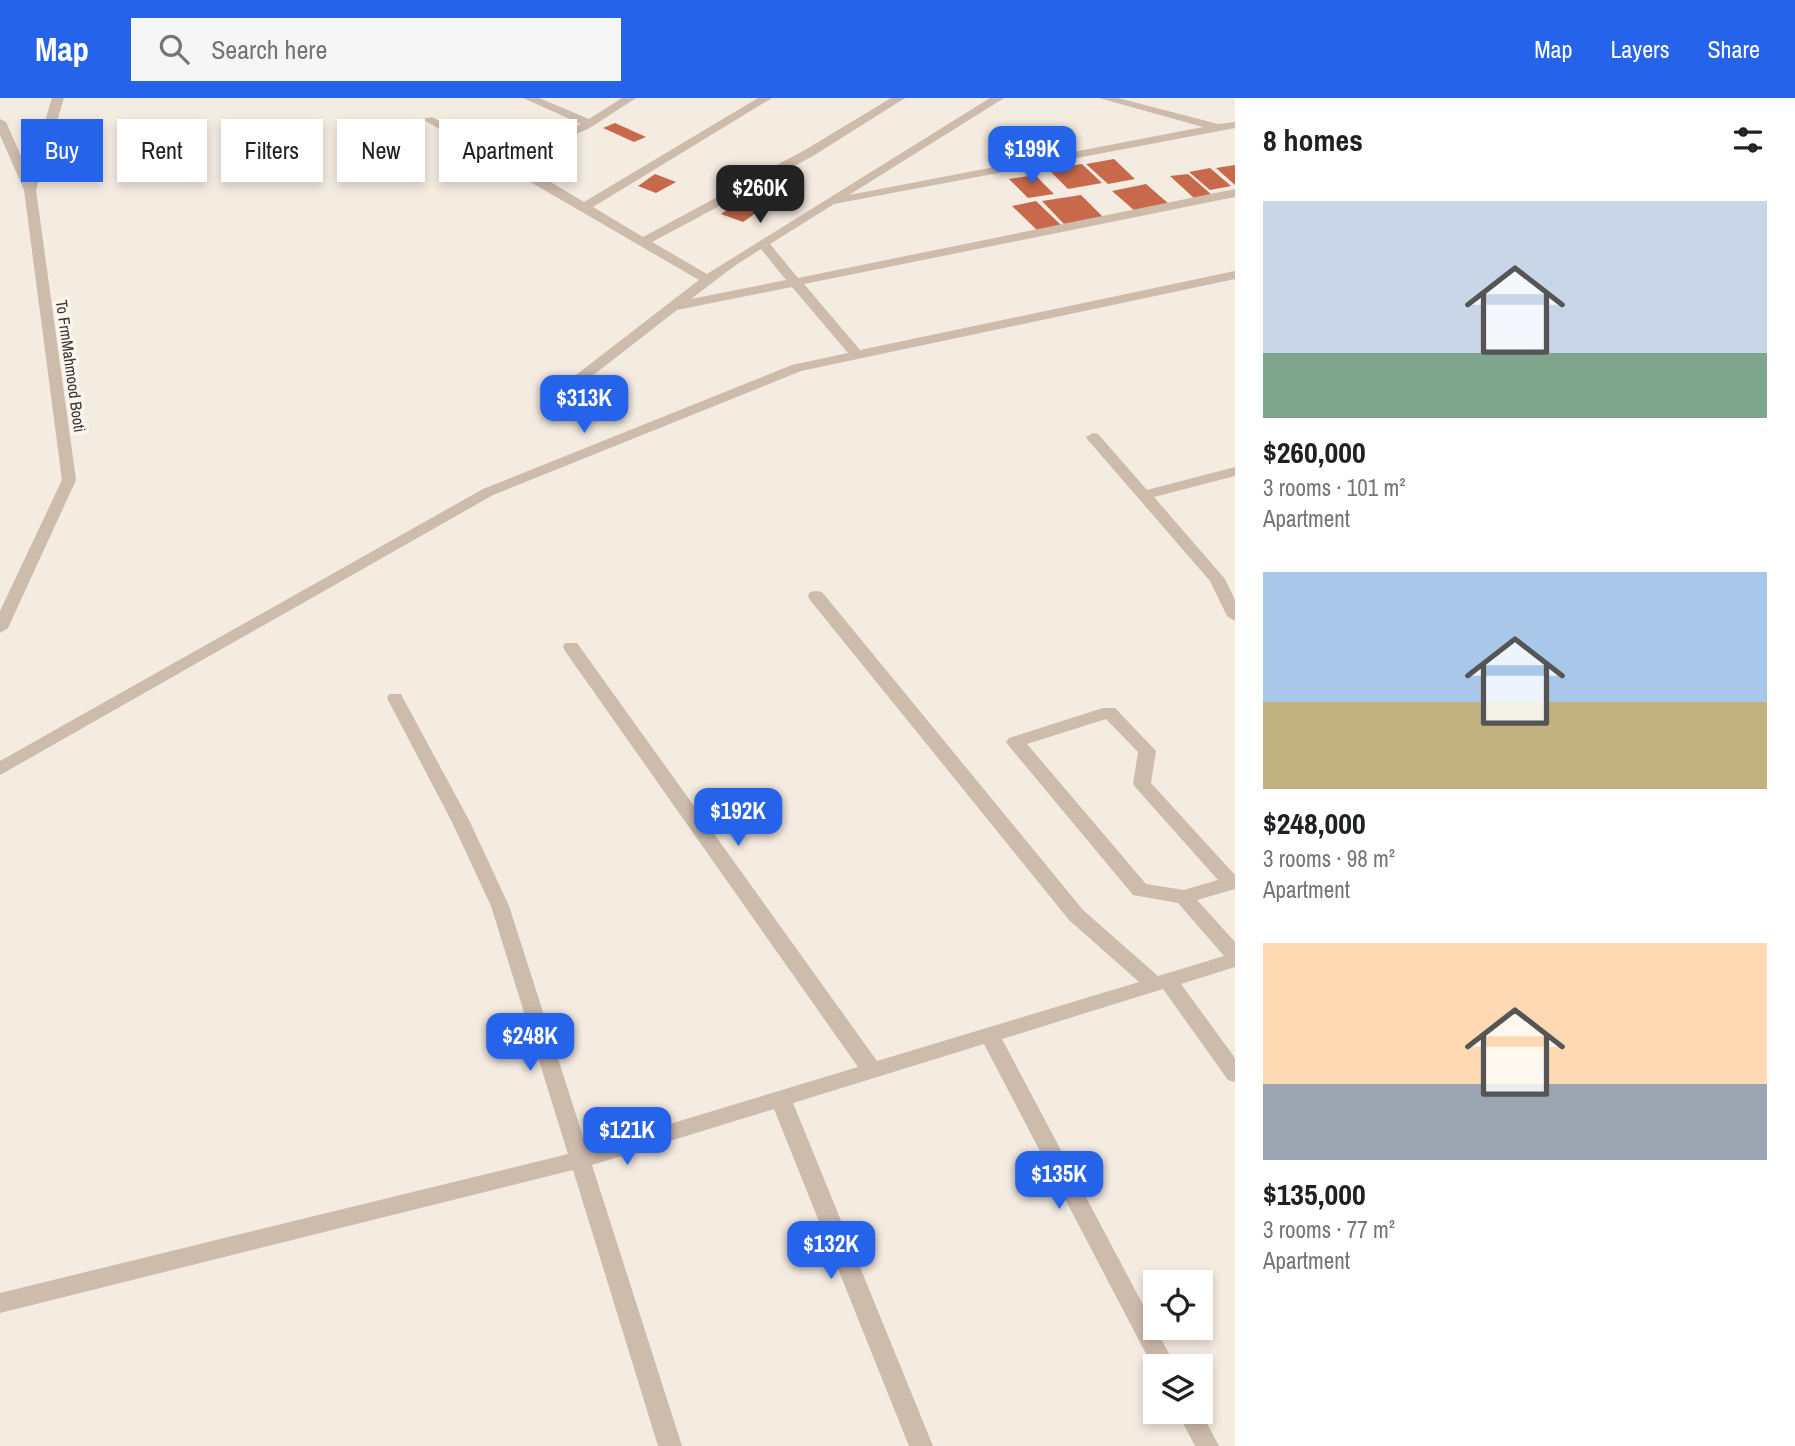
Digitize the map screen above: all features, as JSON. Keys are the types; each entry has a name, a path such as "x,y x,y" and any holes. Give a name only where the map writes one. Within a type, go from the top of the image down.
{"street":[{"name":"To FrmMahmood Booti","path":"0,628 69,480 30,190 58,98"},
{"path":"529,98 590,123"},
{"path":"577,129 630,98"},
{"path":"584,206 766,98"},
{"path":"643,242 808,153 899,98"},
{"path":"555,398 707,280 762,243 998,98"},
{"path":"1105,98 1218,128"},
{"path":"428,119 439,125"},
{"path":"0,122 30,190"},
{"path":"826,203 1235,125"},
{"path":"543,182 707,280"},
{"path":"672,307 1235,192"},
{"path":"762,243 856,354"},
{"path":"0,769 488,492 797,368 1235,275"},
{"path":"1093,437 1217,579 1235,616"},
{"path":"1146,495 1235,471"},
{"path":"816,596 1076,915 1162,983 1235,1074"},
{"path":"571,647 873,1072"},
{"path":"395,698 461,822 500,906 670,1446"},
{"path":"0,1303 579,1160 990,1036 1235,958 1184,897 1140,890 1015,742 1108,712 1147,751 1142,784 1231,883 1184,897"},
{"path":"990,1036 1158,1354"},
{"path":"781,1100 921,1446"},
{"path":"1195,1424 1206,1446"}],"building":[{"path":"615,123 646,137 634,142 603,128"},
{"path":"1114,159 1135,179 1108,184 1086,164"},
{"path":"1082,164 1102,183 1068,189 1048,169"},
{"path":"1235,165 1235,185 1216,168"},
{"path":"1210,168 1231,186 1210,190 1189,172"},
{"path":"655,174 676,182 656,193 638,186"},
{"path":"1188,174 1213,196 1195,199 1170,176"},
{"path":"1035,175 1054,194 1028,198 1009,179"},
{"path":"1146,184 1169,204 1135,211 1112,191"},
{"path":"1081,195 1103,217 1064,224 1042,201"},
{"path":"741,200 763,208 743,222 721,214"},
{"path":"1036,201 1062,226 1037,230 1012,206"}]}
